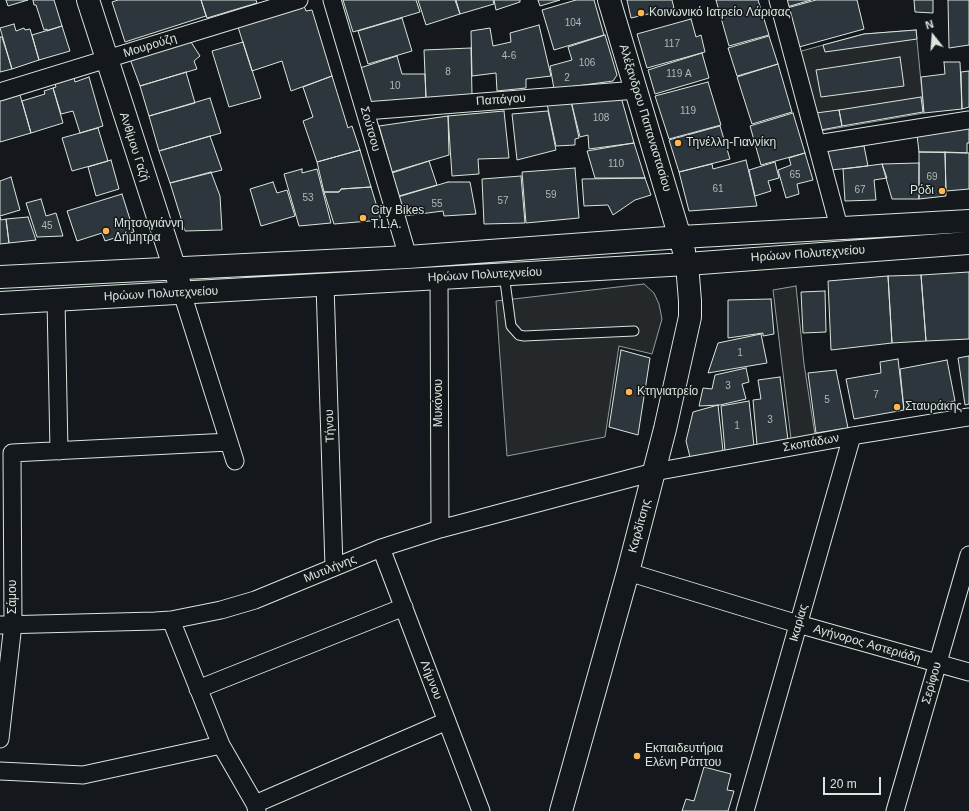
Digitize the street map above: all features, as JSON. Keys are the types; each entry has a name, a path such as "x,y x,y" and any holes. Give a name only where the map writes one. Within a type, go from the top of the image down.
{"main road":[{"name":"Ανθίμου Γαζή","path":"88,0 182,293"},
{"name":"Αλέξανδρου Παπαναστασίου","path":"609,0 681,237"},
{"name":"Ηρώων Πολυτεχνείου","path":"0,277 408,257 681,237 839,227 969,221"},
{"name":"Καρδίτσης","path":"561,811 628,572 654,472 690,317 688,264 681,237"},
{"name":"Ηρώων Πολυτεχνείου","path":"0,302 688,264 969,242"}],"street":[{"name":"Μουρούζη","path":"0,92 299,0"},
{"name":"Σούτσου","path":"332,0 408,257"},
{"path":"778,0 839,227"},
{"name":"Παπάγου","path":"365,110 637,90"},
{"path":"817,144 969,120"},
{"name":"Μυκόνου","path":"439,278 440,529"},
{"name":"Τήνου","path":"325,284 334,568"},
{"path":"182,293 235,461"},
{"path":"56,300 59,451 229,442"},
{"name":"Σκοπάδων","path":"654,472 852,436 969,417"},
{"name":"Ικαρίας","path":"745,811 852,436"},
{"name":"Σάμου","path":"0,739 6,625 12,453 59,451"},
{"name":"Μυτιλήνης","path":"6,625 113,623 171,620 220,610 255,600 381,548 440,529 654,472"},
{"name":"Λήμνου","path":"381,548 481,811"},
{"name":"Σερίφου","path":"895,811 969,555"},
{"name":"Αγήνορος Αστεριάδη","path":"628,572 798,624 969,672"},
{"path":"198,689 404,607"},
{"path":"171,620 221,745 256,807 447,721"},
{"path":"0,771 83,775 221,745"}],"lane":[{"path":"504,274 511,326 519,335 634,331"}],"shaded area":[{"path":"916,30 924,113 820,131 798,52 864,34"},
{"path":"644,284 654,293 659,304 662,319 652,354 619,346 605,437 507,456 496,301"},
{"path":"796,286 804,364 815,435 791,439 773,290"}],"building":[{"path":"6,0 28,0 8,6"},
{"path":"33,0 54,0 62,26 47,31 47,29 44,30"},
{"path":"118,0 201,0 206,16 125,42 112,2"},
{"path":"201,0 256,0 257,3 207,18"},
{"path":"343,0 416,0 420,12 353,32"},
{"path":"418,0 455,0 460,14 426,25"},
{"path":"456,0 493,0 494,4 460,14"},
{"path":"494,0 520,0 520,2 496,10"},
{"path":"538,0 560,0 540,6"},
{"path":"576,0 594,0 604,35 554,50 542,10"},
{"name":"Κοινωνικό Ιατρείο Λάρισας","path":"627,0 672,0 674,8 631,18"},
{"path":"716,0 758,0 769,35 729,46"},
{"path":"785,0 811,0 787,7"},
{"path":"816,0 857,0 864,29 799,47 787,8"},
{"path":"914,0 933,0 933,13 915,12"},
{"path":"948,0 969,0 969,45 949,48"},
{"path":"304,6 306,11 312,10 332,76 291,91 282,61 252,71 238,27"},
{"path":"402,18 412,51 368,64 358,31"},
{"path":"691,19 696,37 701,35 705,52 647,68 637,34"},
{"path":"14,24 16,31 24,28 25,30 30,29 39,60 12,69 0,28"},
{"path":"539,25 551,76 526,79 526,88 497,91 496,73 472,76 471,31 490,28 493,46 511,42 510,33"},
{"path":"62,26 70,51 39,60 32,35"},
{"path":"916,30 917,39 825,52 823,45 864,34"},
{"path":"605,35 617,75 613,81 554,89 550,66 572,60 568,47"},
{"path":"769,36 778,64 737,76 728,48"},
{"path":"0,37 2,37 12,69 0,72"},
{"path":"191,42 200,56 194,61 197,69 140,86 130,59"},
{"path":"243,42 261,98 229,107 212,51"},
{"path":"471,48 472,95 426,98 424,50"},
{"path":"702,53 709,78 655,94 648,70"},
{"path":"397,56 402,74 425,74 426,98 371,103 360,68"},
{"path":"900,57 904,86 821,97 816,70"},
{"path":"944,62 960,62 962,109 924,113 921,77 945,74"},
{"path":"778,64 792,112 752,124 737,77"},
{"path":"969,71 969,107 962,109 961,72"},
{"path":"186,72 195,103 149,116 140,86"},
{"path":"332,76 348,128 352,126 360,150 317,162 303,121 313,117 303,87"},
{"path":"89,77 103,126 80,133 73,111 61,114 53,88 56,87 55,84 74,78 75,82"},
{"path":"708,82 721,125 669,139 655,96"},
{"path":"53,88 63,123 31,133 22,101 45,94 44,91"},
{"path":"20,95 31,133 0,142 0,101"},
{"path":"621,97 634,143 589,149 588,135 580,137 571,101"},
{"path":"921,97 923,112 842,126 839,110"},
{"path":"210,98 221,133 159,151 149,116"},
{"path":"571,101 579,138 575,139 575,145 556,146 547,104"},
{"path":"839,110 842,126 821,130 816,113"},
{"path":"504,111 509,158 478,159 479,174 452,176 448,116"},
{"path":"548,111 556,150 517,160 512,114"},
{"path":"793,113 805,153 761,165 750,126"},
{"path":"448,116 449,155 392,172 379,126"},
{"path":"720,126 730,159 679,172 669,140"},
{"path":"98,128 108,161 72,171 62,138"},
{"path":"969,128 967,153 919,152 917,135"},
{"path":"210,136 222,170 170,183 159,151"},
{"path":"634,143 645,178 595,178 587,151"},
{"path":"864,146 868,166 831,170 826,151"},
{"path":"360,150 371,187 341,189 339,192 324,192 317,162"},
{"path":"919,152 945,152 946,196 919,199"},
{"path":"945,152 969,153 969,189 946,191"},
{"path":"805,153 813,180 797,184 799,194 786,198 778,170 791,165 789,158"},
{"path":"111,160 119,189 96,196 88,167"},
{"path":"746,160 757,206 689,211 679,172 712,164 713,169"},
{"path":"429,161 437,185 399,196 392,173"},
{"path":"775,162 779,178 768,181 771,191 755,196 749,170"},
{"path":"919,163 919,199 892,199 882,164"},
{"path":"882,164 887,178 874,180 876,200 845,201 843,169"},
{"path":"575,168 579,218 526,223 522,172"},
{"path":"302,169 302,173 317,169 331,223 299,226 284,174"},
{"path":"211,172 220,196 222,230 185,231 170,183"},
{"path":"521,176 525,223 484,224 482,179"},
{"path":"11,177 20,210 0,216 0,181"},
{"path":"645,178 651,195 635,200 613,215 608,205 584,206 582,179"},
{"path":"273,182 277,193 287,190 295,216 261,226 250,189"},
{"path":"448,182 470,182 476,214 444,216 443,211 404,216 398,197"},
{"path":"371,187 381,220 334,224 324,192 339,192 341,189"},
{"path":"122,194 134,232 105,241 102,233 77,241 67,211"},
{"path":"41,199 46,216 56,213 63,236 37,237 26,203"},
{"path":"0,217 1,220 6,219 9,243 0,244"},
{"path":"28,217 36,240 9,243 6,219"},
{"path":"969,272 969,339 926,341 921,275"},
{"path":"921,275 926,341 892,343 888,276"},
{"path":"888,276 892,343 831,350 828,281"},
{"path":"825,291 826,332 803,333 801,292"},
{"path":"771,299 774,334 763,336 763,333 728,338 728,300"},
{"path":"761,334 767,363 708,373 718,343"},
{"name":"Κτηνιατρείο","path":"621,350 650,358 638,435 609,427"},
{"path":"969,356 969,404 965,405 958,358"},
{"path":"898,359 904,410 854,419 846,379 881,373 880,362"},
{"path":"947,360 955,401 904,410 900,369"},
{"path":"746,368 749,382 742,384 746,399 720,405 699,406 703,388 712,389 715,375"},
{"path":"836,370 848,428 816,433 808,373"},
{"path":"780,377 788,440 757,445 753,400 761,399 758,380"},
{"path":"749,401 754,446 725,451 721,406"},
{"path":"718,405 723,451 690,457 686,441 693,412"},
{"path":"704,767 731,774 727,790 734,791 728,811 682,811 686,799 694,801"}],"place":[{"name":"Κοινωνικό Ιατρείο Λάρισας","path":"641,13"},
{"name":"Τηνέλλη-Γιαννίκη","path":"678,143"},
{"name":"Ρόδι","path":"942,191"},
{"name":"City Bikes T.L.A.","path":"363,218"},
{"name":"Μητσογιάννη Δήμητρα","path":"106,231"},
{"name":"Κτηνιατρείο","path":"629,392"},
{"name":"Σταυράκης","path":"897,407"},
{"name":"Εκπαιδευτήρια Ελένη Ράπτου","path":"637,756"}]}
